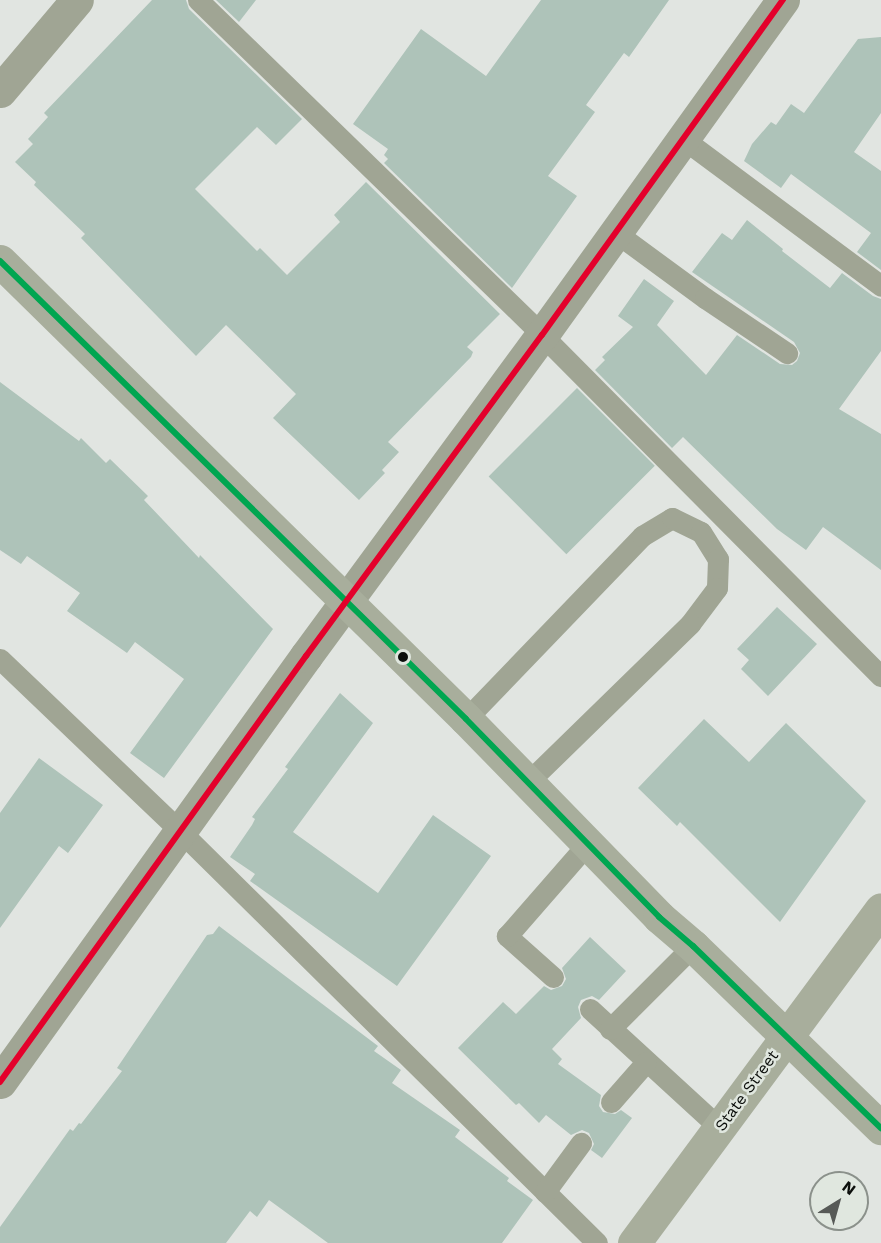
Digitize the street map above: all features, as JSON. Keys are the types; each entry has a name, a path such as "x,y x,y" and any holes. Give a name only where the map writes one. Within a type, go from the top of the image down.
{"main road":[{"path":"0,261 466,719 659,916 881,1128"},
{"name":"State Street","path":"634,1243 881,909"}],"street":[{"path":"0,91 77,0"},
{"path":"0,1082 783,0"}],"lane":[{"path":"198,0 542,335 881,676"},
{"path":"682,138 881,286"},
{"path":"615,232 705,298 787,353"},
{"path":"466,719 642,536 672,518 701,532 718,559 717,588 690,624 528,782"},
{"path":"0,659 180,831 597,1243"},
{"path":"553,977 507,936 588,843"},
{"path":"610,1029 693,946"},
{"path":"590,1009 720,1128"},
{"path":"611,1102 646,1062"},
{"path":"545,1192 581,1143"}],"building":[{"path":"152,0 186,0 189,9 302,119 276,145 257,127 195,189 257,251 260,248 287,275 340,222 334,215 366,182 500,314 467,347 473,352 471,357 388,442 399,452 382,470 385,473 359,500 273,418 296,394 226,325 196,356 81,238 85,234 34,185 36,182 15,162 33,144 28,139 48,117 44,113"},
{"path":"216,0 256,0 239,22"},
{"path":"541,0 669,0 629,57 624,53 586,105 595,112 548,176 577,196 512,288 384,163 388,159 384,155 388,149 353,124 421,29 486,76"},
{"path":"881,37 881,113 854,152 881,171 881,270 857,252 871,233 791,174 781,188 744,161 752,144 771,122 776,125 791,104 804,113 858,39"},
{"path":"747,220 830,288 842,273 873,296 881,299 881,351 839,409 881,434 881,570 823,527 806,550 777,529 683,437 672,448 595,370 605,360 602,357 633,327 618,316 644,279 674,301 657,325 706,375 737,335 780,364 792,365 797,361 800,353 794,342 692,272 722,233 732,240"},
{"path":"0,382 79,441 81,438 106,463 110,459 148,496 144,500 199,558 200,555 273,629 164,778 130,753 184,679 135,642 127,653 67,611 80,593 27,556 21,564 0,550"},
{"path":"577,388 655,466 566,554 489,476"},
{"path":"777,607 817,644 768,696 741,669 749,660 737,649"},
{"path":"340,693 373,723 293,832 378,893 433,815 491,856 397,986 250,881 255,874 230,857 252,825 255,819 252,817 288,769 285,767"},
{"path":"704,719 749,762 786,723 866,801 780,922 680,822 677,826 638,788"},
{"path":"39,758 103,805 68,853 59,846 0,928 0,813"},
{"path":"219,926 378,1046 374,1051 401,1070 392,1083 460,1130 455,1137 509,1178 507,1181 533,1200 502,1243 328,1243 269,1200 257,1217 250,1211 226,1243 0,1243 0,1227 70,1129 73,1131 79,1123 81,1124 122,1071 117,1068 207,935 213,934"},
{"path":"590,937 626,971 599,1000 592,996 581,1000 578,1007 581,1018 552,1049 562,1059 558,1064 601,1095 599,1106 603,1112 615,1114 621,1110 632,1118 602,1158 591,1150 594,1144 589,1133 582,1130 571,1135 546,1115 539,1123 519,1103 516,1105 458,1048 503,1002 516,1014 544,986 551,990 562,986 566,979 562,968"}],"transit line":[{"path":"0,1082 306,656 542,335 783,0"},
{"path":"0,261 466,719 659,917 693,946 881,1128"}]}
